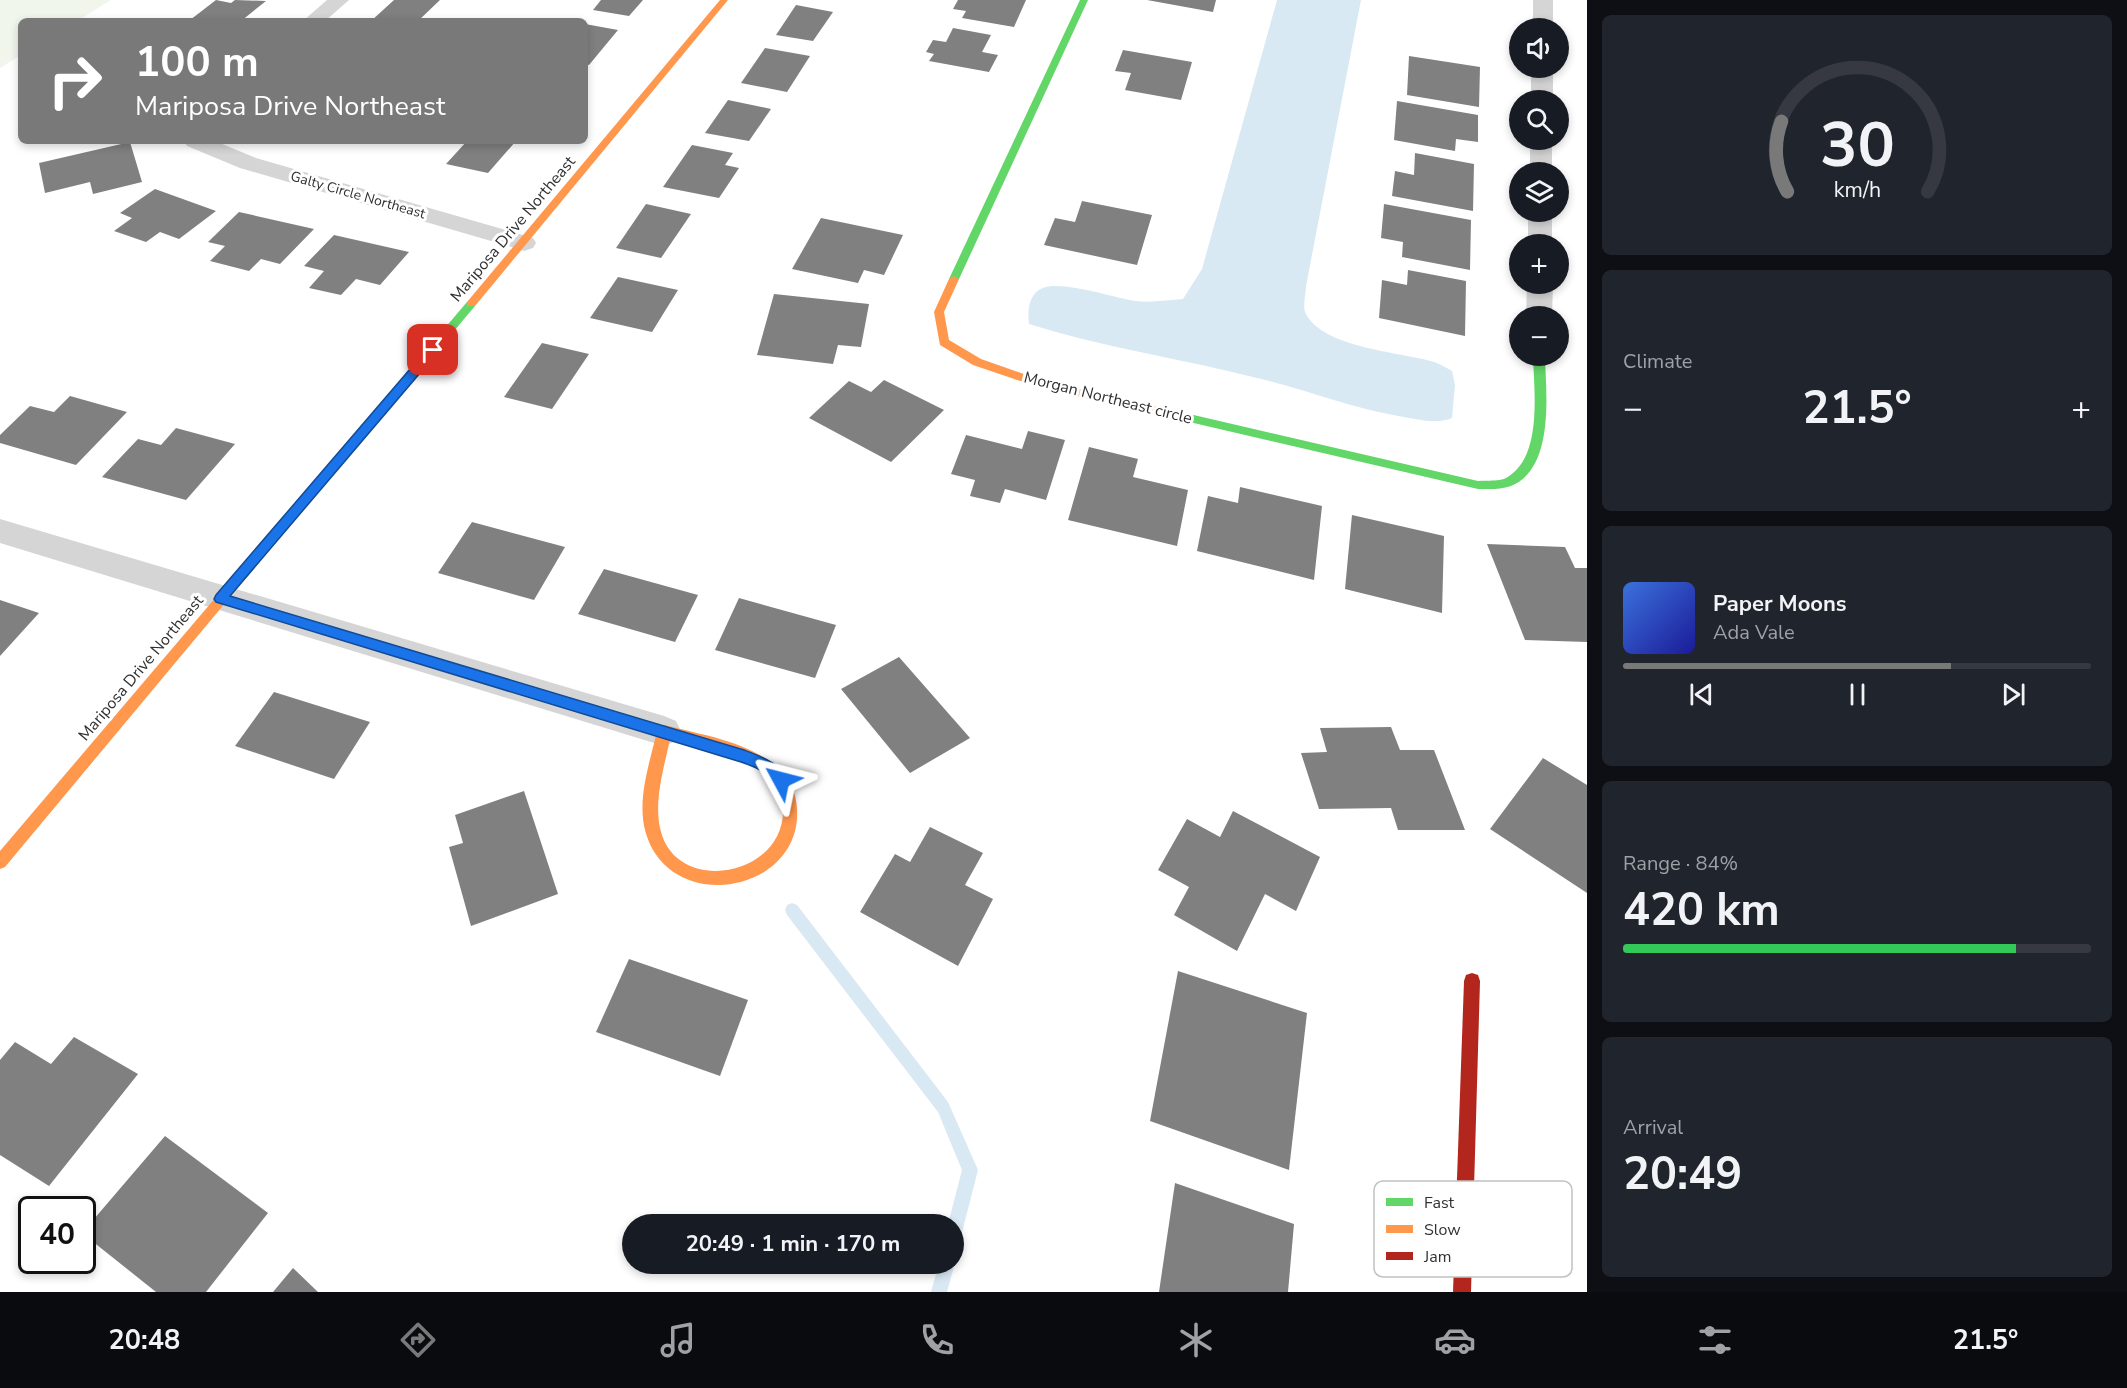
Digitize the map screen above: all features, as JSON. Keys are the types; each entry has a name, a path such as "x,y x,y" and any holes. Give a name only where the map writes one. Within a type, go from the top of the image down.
{"street":[{"path":"317,18 339,0"},
{"name":"Mariposa Drive Northeast","path":"0,862 220,599 524,243 724,0"},
{"name":"Morgan Northeast circle","path":"1083,0 939,312 944,342 977,362 1042,384 1478,485 1510,481 1531,464 1538,439 1539,366"},
{"path":"1542,18 1543,0"},
{"name":"Galty Circle Northeast","path":"202,144 248,163 524,243"},
{"path":"0,531 664,731 765,765 781,780 790,799 793,821 786,841 772,860 752,873 729,879 705,879 684,872 667,858 655,841 651,821 664,731"},
{"path":"1466,1181 1473,981"},
{"path":"1462,1292 1463,1277"}],"shaded area":[{"path":"0,0 111,0 82,18 18,18 18,57 0,68"},
{"path":"1277,0 1361,0 1306,286 1304,304 1306,314 1315,325 1344,341 1362,347 1431,361 1452,371 1455,385 1452,418 1426,421 1381,413 1261,379 1086,340 1029,324 1028,314 1032,298 1038,290 1051,286 1075,288 1136,301 1183,299 1202,269"}],"building":[{"path":"216,0 231,3 235,0 266,1 245,18 193,18"},
{"path":"394,0 440,0 421,18 374,18"},
{"path":"601,0 643,0 629,16 593,10"},
{"path":"958,0 1026,0 1014,27 962,18 966,11 953,9"},
{"path":"1147,0 1216,0 1213,12"},
{"path":"796,5 833,12 813,41 776,35"},
{"path":"588,25 618,30 589,65"},
{"path":"953,28 991,35 982,52 998,55 989,72 929,61 934,54 926,52 933,40 946,42"},
{"path":"765,48 810,56 787,92 741,83"},
{"path":"1123,50 1192,62 1181,100 1125,90 1131,73 1115,71"},
{"path":"1409,56 1480,67 1479,107 1407,95"},
{"path":"728,100 771,109 749,141 705,133"},
{"path":"1397,101 1478,115 1478,142 1456,139 1455,151 1394,140"},
{"path":"121,144 131,144 142,182 93,194 90,182 45,193 39,163"},
{"path":"464,144 513,144 488,173 446,164"},
{"path":"692,145 733,153 725,165 739,168 719,198 663,187"},
{"path":"1415,153 1474,164 1473,211 1392,196 1395,171 1414,175"},
{"path":"155,189 216,211 179,239 160,232 146,242 114,231 132,218 120,213"},
{"path":"1082,201 1152,215 1137,265 1044,245 1055,218 1075,222"},
{"path":"646,204 691,214 661,258 616,248"},
{"path":"1384,204 1471,220 1470,270 1402,257 1403,242 1381,238"},
{"path":"239,212 314,229 280,264 261,259 249,271 210,261 225,246 208,242"},
{"path":"821,218 903,235 884,275 864,270 858,283 792,269"},
{"path":"334,235 409,252 380,285 356,279 341,295 309,288 324,271 304,266"},
{"path":"1408,270 1466,281 1465,336 1379,318 1382,280 1407,285"},
{"path":"618,277 678,290 652,332 590,318"},
{"path":"774,294 869,304 861,347 838,345 833,364 757,355"},
{"path":"542,343 589,354 552,409 504,397"},
{"path":"884,380 944,410 891,462 809,418 849,381 871,392"},
{"path":"70,396 127,412 76,465 0,443 0,435 30,406 54,412"},
{"path":"176,428 235,444 186,500 102,477 138,439 161,445"},
{"path":"1028,431 1065,440 1046,500 1005,489 1000,503 970,496 975,480 951,474 966,435 1022,449"},
{"path":"1089,447 1138,459 1133,477 1188,490 1177,546 1068,520"},
{"path":"1240,487 1322,506 1314,580 1197,551 1208,496 1238,503"},
{"path":"1352,515 1444,536 1442,613 1345,589"},
{"path":"472,522 565,547 534,600 438,573"},
{"path":"1487,544 1565,547 1575,568 1587,568 1587,642 1525,640"},
{"path":"604,569 698,595 675,642 578,614"},
{"path":"739,598 836,625 815,678 715,650"},
{"path":"0,600 39,613 0,656"},
{"path":"899,657 970,738 910,773 841,689"},
{"path":"274,692 370,722 334,779 235,746"},
{"path":"1391,727 1400,750 1434,750 1465,830 1398,830 1391,808 1319,809 1301,753 1327,752 1320,728"},
{"path":"1543,758 1587,785 1587,893 1490,829"},
{"path":"524,791 558,894 471,926 449,847 463,843 455,815"},
{"path":"1233,811 1320,857 1296,911 1265,894 1237,951 1174,915 1189,887 1158,870 1187,819 1220,837"},
{"path":"930,827 983,853 965,885 993,899 958,966 860,912 895,854 910,862"},
{"path":"629,959 748,1000 720,1076 596,1032"},
{"path":"1178,971 1307,1013 1289,1170 1150,1121"},
{"path":"74,1037 138,1074 49,1186 0,1155 0,1060 15,1042 51,1064"},
{"path":"165,1136 268,1213 206,1292 156,1292 96,1244 96,1217"},
{"path":"1175,1183 1294,1224 1288,1292 1159,1292"},
{"path":"293,1268 318,1292 273,1292"}],"waterway":[{"path":"792,910 943,1107 970,1170 959,1214"},
{"path":"939,1292 944,1274"}],"traffic: fast":[{"path":"954,279 1084,0"},
{"path":"277,533 471,304"},
{"path":"1155,410 1478,485 1499,484 1510,481 1522,471 1531,458 1539,424 1539,366"}],"traffic: slow":[{"path":"471,304 724,0"},
{"path":"954,279 939,312 944,342 977,362 1042,384 1155,410"},
{"path":"0,862 277,533"},
{"path":"664,731 736,751 763,764 779,778 788,794 790,819 783,843 768,861 748,873 724,879 701,878 680,869 663,854 653,831 651,806 664,731"}],"traffic: jam":[{"path":"1466,1181 1472,981"},
{"path":"1462,1277 1462,1292"}],"route":[{"path":"433,350 220,599 744,756 765,765 781,780"}]}
